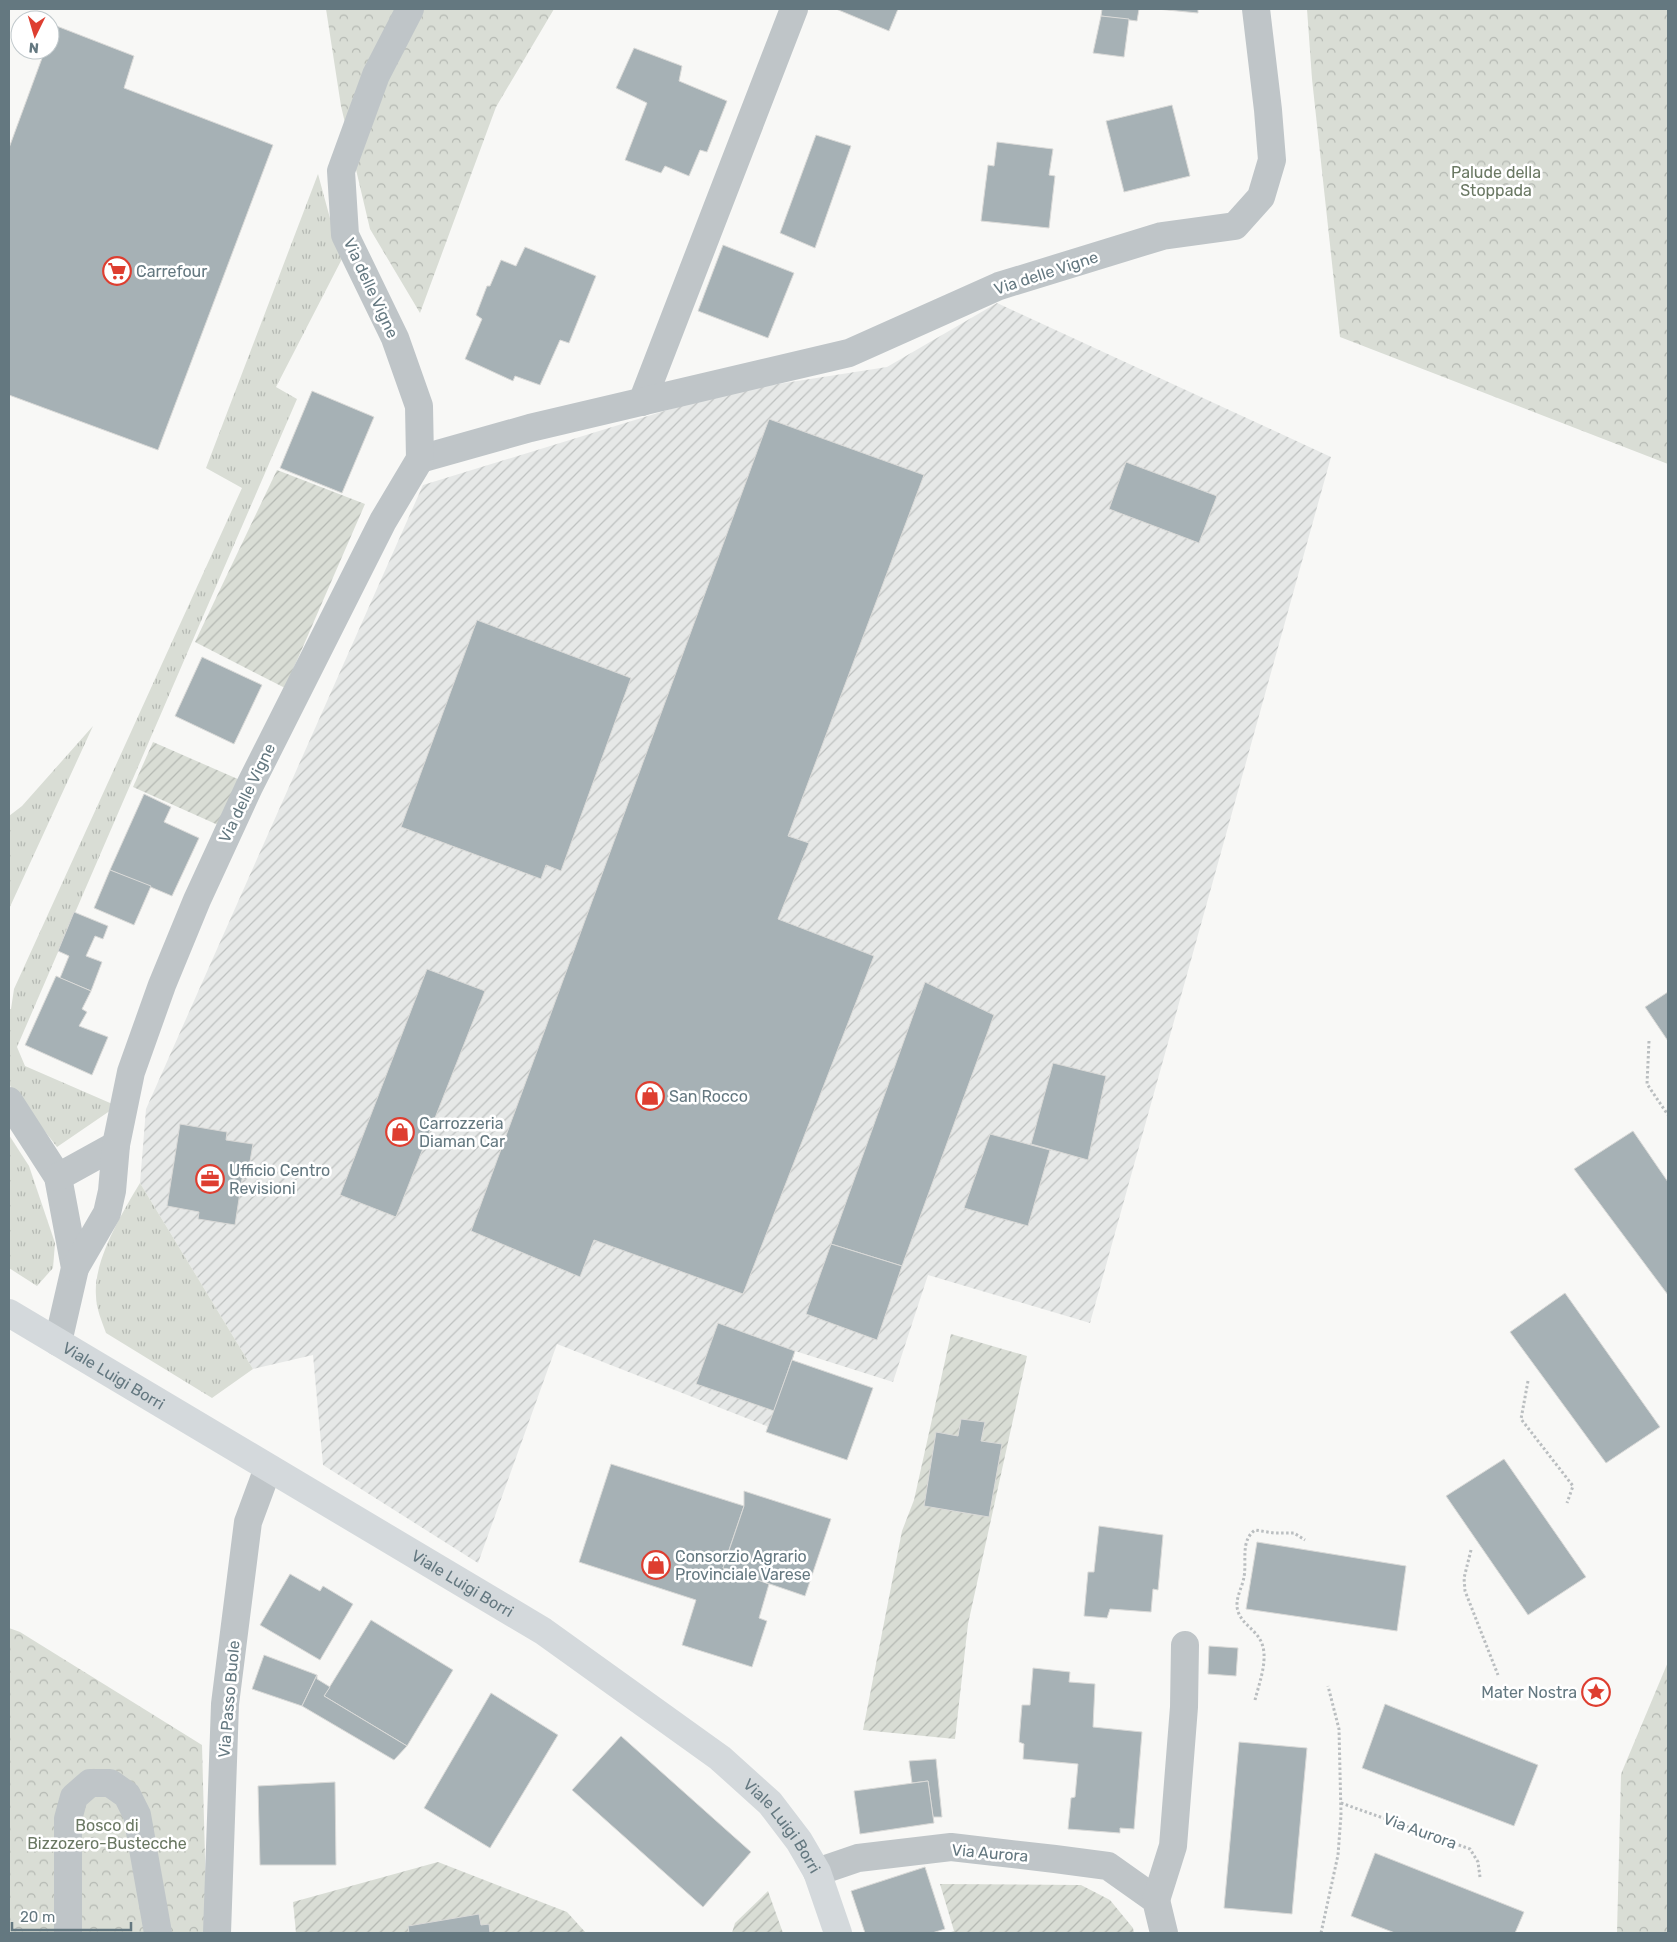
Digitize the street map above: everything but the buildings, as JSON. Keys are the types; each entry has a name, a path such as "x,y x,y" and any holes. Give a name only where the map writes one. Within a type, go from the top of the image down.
{"main road":[{"name":"Viale Luigi Borri","path":"9,1313 543,1631 720,1758 770,1803 797,1837 816,1872 838,1933"}],"street":[{"name":"Via delle Vigne","path":"75,1268 106,1213 112,1191 116,1145 131,1072 162,985 196,900 249,787 378,530 420,458 419,406 395,338 345,235 340,171 376,75 410,9"},
{"path":"642,402 794,9"},
{"name":"Via delle Vigne","path":"420,458 530,428 849,353 999,286 1162,236 1235,226 1261,197 1272,160 1256,9"},
{"path":"9,1100 58,1177 75,1268 58,1342"},
{"path":"58,1177 116,1145"},
{"name":"Via Passo Buole","path":"217,1933 225,1704 248,1522 268,1468"},
{"path":"1164,1933 1156,1900 1173,1846 1184,1707 1185,1645"},
{"path":"68,1933 68,1819 74,1797 90,1783 110,1783 127,1795 137,1815 158,1933"},
{"name":"Via Aurora","path":"816,1872 858,1858 951,1848 1108,1866 1156,1900"}],"path":[{"path":"1648,1041 1647,1084 1668,1116"},
{"path":"1528,1381 1521,1419 1574,1486 1567,1503"},
{"path":"1255,1700 1264,1659 1263,1647 1258,1634 1239,1615 1236,1605 1244,1578 1244,1552 1247,1539 1255,1530 1274,1533 1294,1533 1305,1540"},
{"path":"1471,1550 1464,1578 1465,1591 1498,1674"},
{"path":"1322,1933 1338,1855 1341,1803 1339,1729 1328,1686"},
{"name":"Via Aurora","path":"1341,1803 1470,1849 1478,1862 1480,1876"}],"shaded area":[{"path":"997,303 1331,457 1090,1323 928,1275 893,1382 795,1351 774,1429 557,1344 478,1563 323,1465 313,1355 253,1369 140,1183 146,1109 423,485 726,392 887,367"}],"green space":[{"path":"326,9 554,9 496,107 420,313 370,229 341,106"},
{"name":"Palude della Stoppada","path":"1307,9 1668,9 1668,464 1340,337 1312,79"},
{"path":"318,174 331,222 344,255 276,387 297,399 17,1047 25,1066 117,1106 57,1147 11,1088 9,1082 9,1009 11,1009 14,989 242,488 206,468"},
{"path":"277,470 365,504 285,688 195,642"},
{"path":"93,726 9,909 9,816 22,806"},
{"path":"153,742 240,780 218,825 133,787"},
{"path":"9,1135 29,1166 55,1243 53,1268 37,1286 9,1268"},
{"path":"140,1183 253,1369 212,1398 106,1333 101,1320 96,1296 99,1268 110,1238"},
{"path":"951,1334 1027,1356 968,1624 955,1739 863,1730 902,1531 914,1500"},
{"name":"Bosco di Bizzozero-Bustecche","path":"9,1628 20,1632 202,1745 207,1933 9,1933"},
{"path":"1668,1662 1668,1933 1617,1933 1621,1774"},
{"path":"438,1862 567,1912 586,1933 296,1933 293,1902"},
{"path":"940,1884 1081,1885 1110,1900 1133,1928 1134,1933 948,1933 954,1931"},
{"path":"768,1891 783,1933 732,1933 735,1923"}],"place":[{"name":"Carrefour","path":"117,271"},
{"name":"San Rocco","path":"650,1096"},
{"name":"Carrozzeria Diaman Car","path":"400,1132"},
{"name":"Ufficio Centro Revisioni","path":"210,1179"},
{"name":"Consorzio Agrario Provinciale Varese","path":"656,1565"},
{"name":"Mater Nostra","path":"1596,1692"}]}
